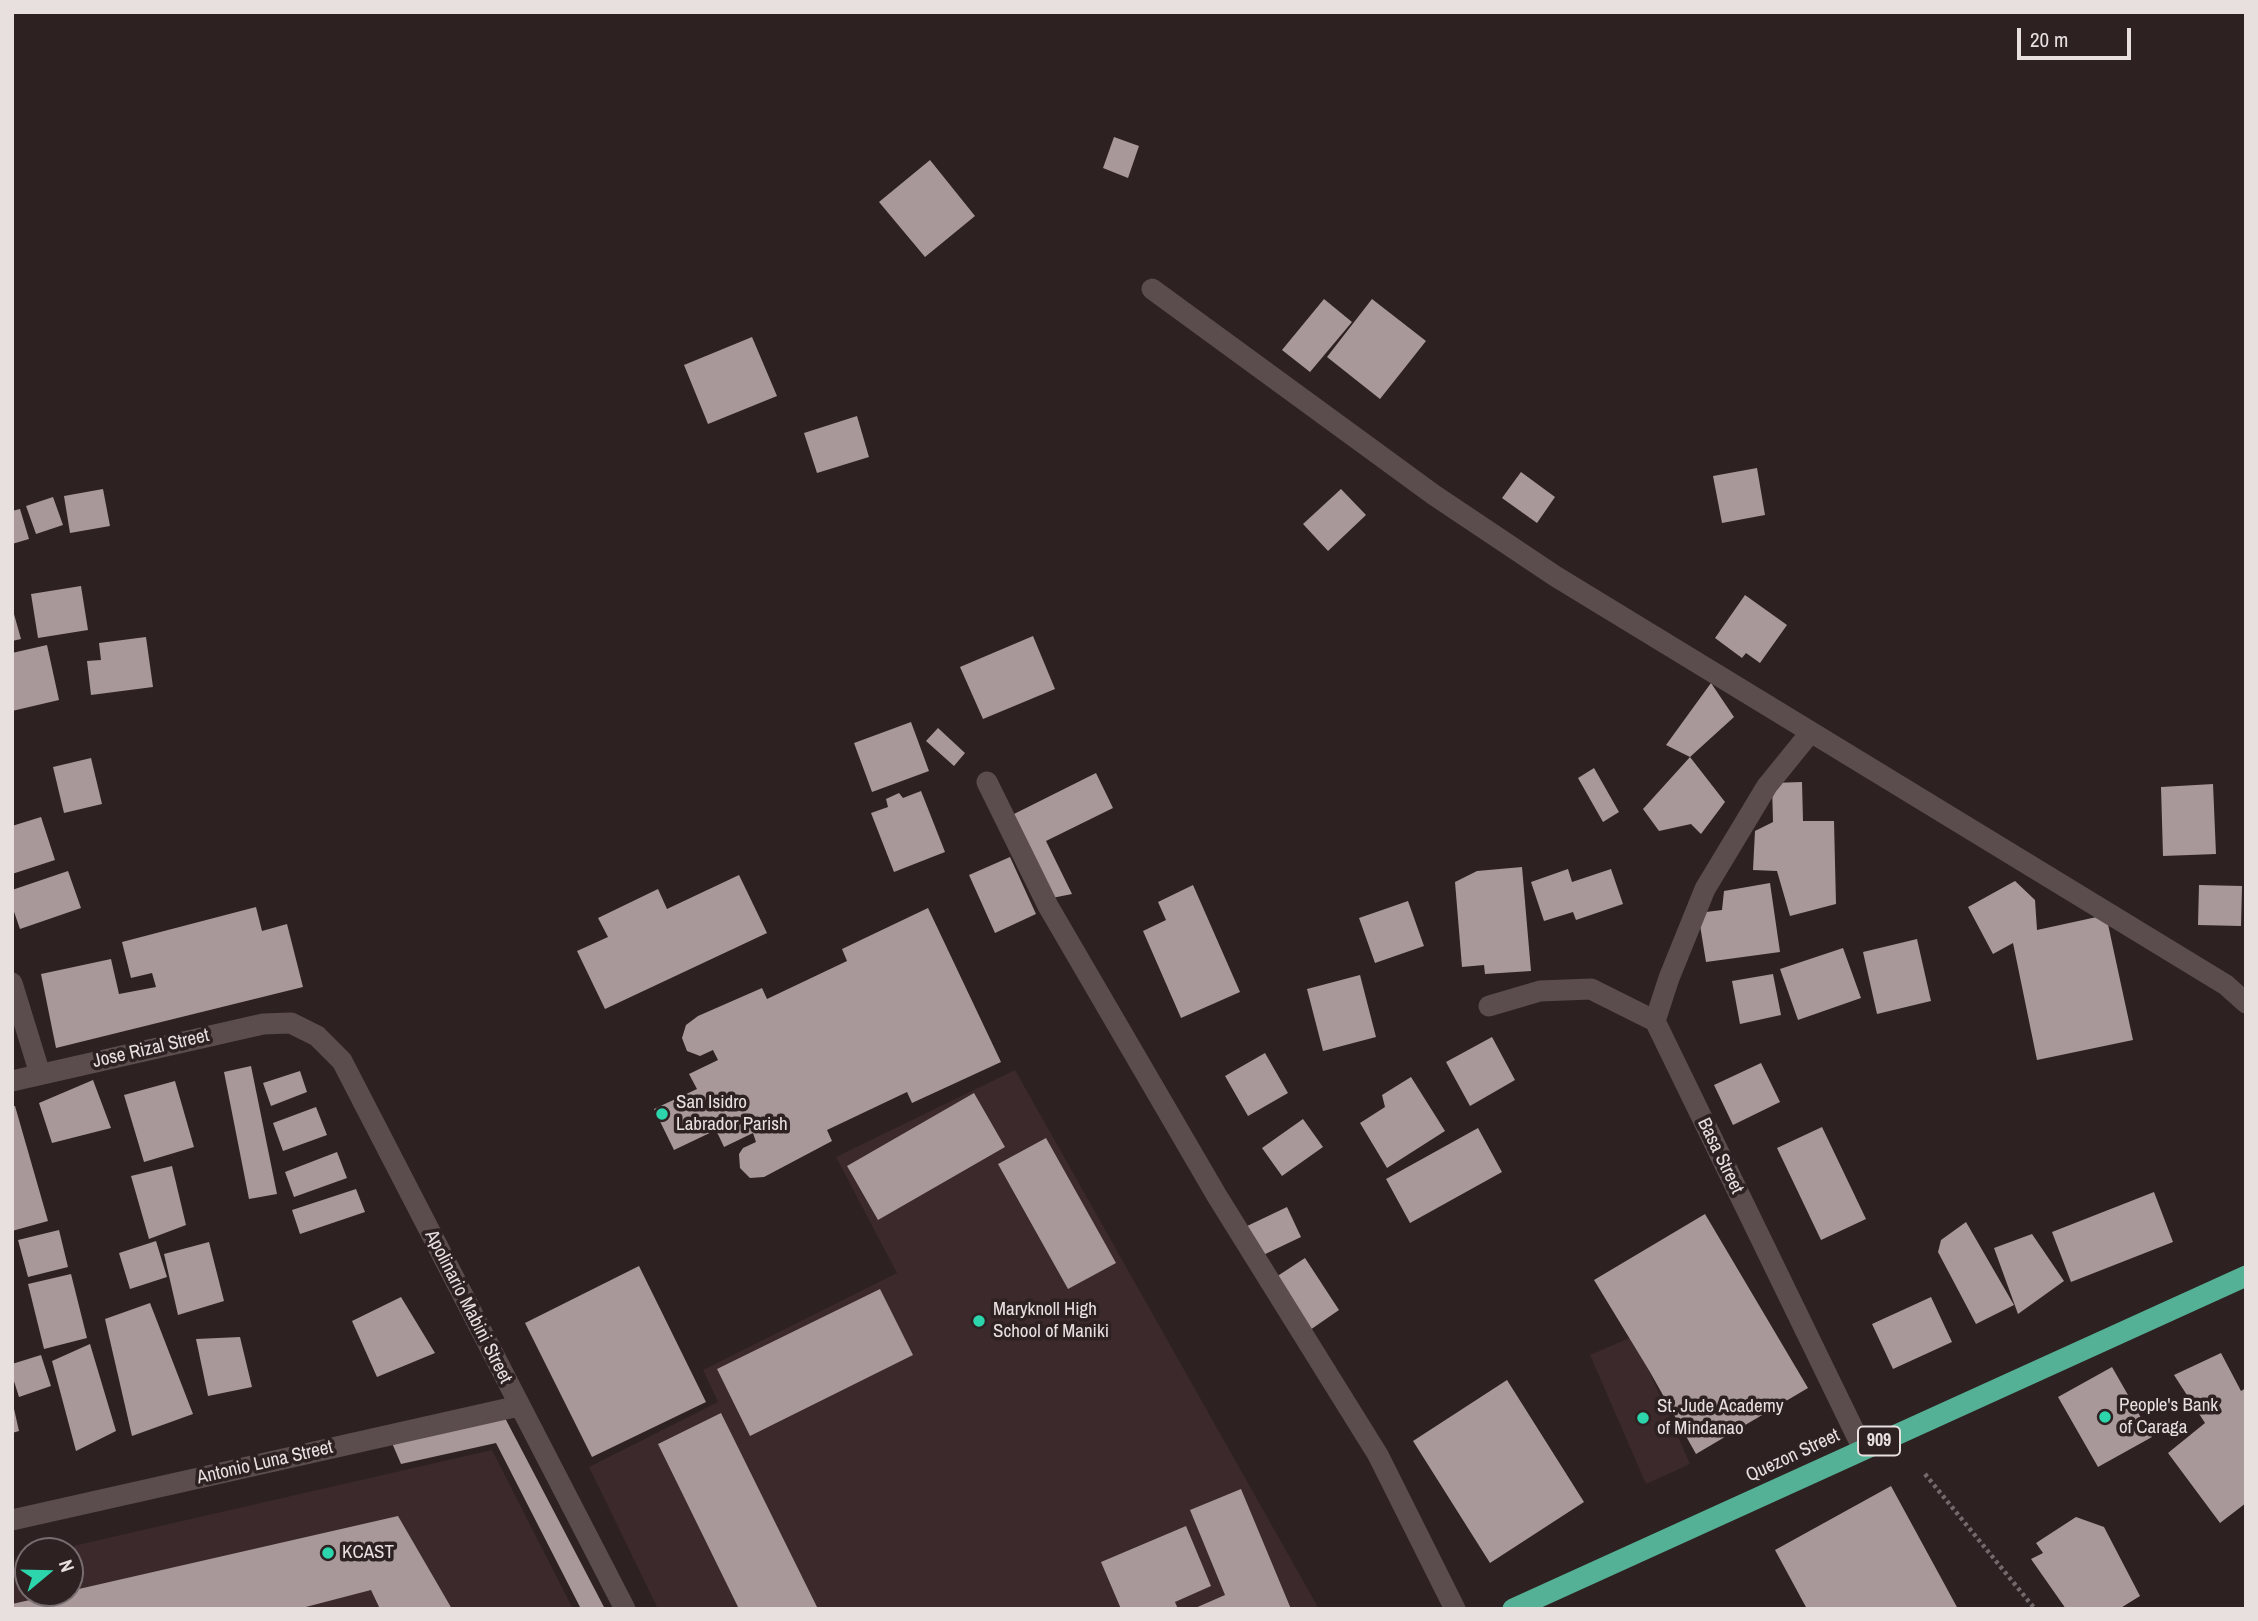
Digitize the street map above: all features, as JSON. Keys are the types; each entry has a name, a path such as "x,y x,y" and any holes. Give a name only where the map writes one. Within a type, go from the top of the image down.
{"highway":[{"name":"Quezon Street","path":"1513,1609 2246,1276"}],"street":[{"path":"1152,289 1434,495 1555,576 2226,985 2246,1003"},
{"path":"1489,1006 1540,991 1591,989 1655,1021 1669,978 1705,889 1767,786 1810,733"},
{"path":"987,782 1062,930 1217,1196 1378,1455 1455,1609"},
{"path":"12,983 40,1074"},
{"name":"Basa Street","path":"1655,1021 1863,1449"},
{"name":"Jose Rizal Street","path":"12,1080 263,1024 291,1023"},
{"name":"Apolinario Mabini Street","path":"291,1023 317,1035 342,1061 625,1609"},
{"name":"Antonio Luna Street","path":"12,1520 519,1406"}],"path":[{"path":"1925,1474 2035,1609"}],"shaded area":[{"name":"Maryknoll High School of Maniki","path":"1015,1070 1319,1609 658,1609 589,1467 718,1402 703,1370 897,1273 836,1157"},
{"name":"St. Jude Academy of Mindanao","path":"1634,1336 1690,1464 1646,1484 1590,1355"},
{"path":"492,1450 573,1609 12,1609 14,1560 14,1607 84,1607 84,1543"}],"building":[{"path":"1114,137 1139,146 1128,178 1103,168"},
{"path":"930,160 975,216 925,257 879,202"},
{"path":"1324,299 1352,322 1310,372 1282,350"},
{"path":"1372,299 1426,341 1380,399 1327,357"},
{"path":"752,337 777,396 708,424 684,365"},
{"path":"857,416 869,457 817,473 804,433"},
{"path":"1757,468 1765,515 1722,523 1713,476"},
{"path":"1521,472 1555,497 1537,523 1502,498"},
{"path":"103,489 110,526 70,533 64,496"},
{"path":"1341,489 1366,515 1328,551 1303,524"},
{"path":"53,497 63,525 36,534 26,506"},
{"path":"20,509 29,539 12,544 12,511"},
{"path":"81,586 88,630 38,638 31,594"},
{"path":"1745,595 1787,625 1760,663 1746,653 1742,658 1715,638"},
{"path":"12,607 21,639 12,641"},
{"path":"1033,636 1055,689 983,719 960,667"},
{"path":"146,637 153,687 91,695 87,661 101,660 99,643"},
{"path":"47,645 59,700 12,711 12,653"},
{"path":"1711,683 1734,717 1690,757 1666,745"},
{"path":"911,722 929,771 872,792 854,743"},
{"path":"938,728 965,753 954,766 926,741"},
{"path":"1690,757 1725,802 1701,834 1691,824 1659,831 1643,809"},
{"path":"91,758 102,804 64,813 53,767"},
{"path":"1594,768 1619,812 1603,822 1578,778"},
{"path":"1096,773 1113,808 1046,841 1072,894 1052,898 1010,816"},
{"path":"1802,782 1803,821 1834,821 1836,904 1790,916 1777,871 1753,870 1755,831 1773,822 1772,783"},
{"path":"2213,784 2216,854 2163,856 2161,787"},
{"path":"921,791 945,852 894,872 871,813 888,807 886,799 899,793 903,798"},
{"path":"41,817 55,860 12,874 12,826"},
{"path":"1010,857 1036,914 995,933 969,875"},
{"path":"1522,867 1531,971 1485,974 1484,965 1462,967 1455,882 1477,871"},
{"path":"1568,869 1572,882 1611,869 1623,904 1576,920 1573,912 1544,921 1531,882"},
{"path":"68,871 81,908 20,929 12,906 12,890"},
{"path":"739,875 767,933 605,1009 577,951 608,937 598,918 658,889 667,909"},
{"path":"2015,881 2035,900 2037,930 2106,915 2133,1040 2037,1060 2013,943 1993,954 1968,907"},
{"path":"1770,883 1780,952 1706,962 1698,913 1722,910 1724,891"},
{"path":"1193,885 1240,992 1181,1018 1143,931 1166,920 1158,902"},
{"path":"2199,885 2242,886 2241,926 2198,925"},
{"path":"1408,901 1424,946 1375,963 1359,918"},
{"path":"256,907 262,931 287,924 303,987 56,1048 41,974 111,959 119,994 156,987 152,973 131,978 122,942"},
{"path":"928,908 1001,1062 912,1103 907,1092 827,1130 832,1141 764,1177 750,1178 740,1168 739,1154 743,1148 756,1142 753,1133 724,1147 716,1130 674,1150 654,1109 697,1089 689,1074 718,1060 713,1050 700,1056 687,1051 682,1038 686,1025 698,1016 762,988 767,999 847,961 842,949"},
{"path":"1917,939 1931,1001 1877,1014 1863,952"},
{"path":"1843,948 1861,998 1798,1020 1780,969"},
{"path":"1773,974 1781,1015 1740,1024 1732,981"},
{"path":"1360,975 1376,1037 1323,1051 1307,989"},
{"path":"1492,1037 1515,1080 1470,1106 1446,1062"},
{"path":"1265,1053 1288,1093 1248,1116 1225,1076"},
{"path":"1761,1063 1780,1102 1733,1125 1714,1085"},
{"path":"251,1066 277,1194 249,1199 224,1072"},
{"path":"300,1071 307,1092 271,1106 263,1083"},
{"path":"1411,1077 1445,1131 1387,1168 1360,1123 1385,1107 1382,1095"},
{"path":"93,1080 111,1128 52,1143 39,1103"},
{"path":"175,1081 194,1147 144,1162 124,1095"},
{"path":"974,1093 1005,1147 878,1220 847,1166"},
{"path":"12,1106 15,1106 48,1221 12,1231"},
{"path":"316,1107 327,1135 283,1151 273,1123"},
{"path":"1303,1119 1323,1147 1282,1176 1262,1148"},
{"path":"1822,1127 1866,1219 1821,1240 1777,1148"},
{"path":"1478,1128 1502,1172 1410,1223 1386,1179"},
{"path":"1046,1138 1116,1263 1068,1289 998,1164"},
{"path":"337,1152 347,1178 294,1197 285,1172"},
{"path":"172,1166 186,1225 149,1239 131,1176"},
{"path":"356,1189 365,1212 300,1234 292,1210"},
{"path":"2154,1192 2173,1242 2071,1282 2052,1232"},
{"path":"1287,1207 1301,1237 1259,1257 1245,1227"},
{"path":"1705,1214 1808,1388 1696,1454 1594,1280"},
{"path":"1966,1222 2014,1305 1976,1324 1938,1252 1941,1240"},
{"path":"59,1230 68,1267 28,1277 18,1240"},
{"path":"2032,1234 2064,1281 2018,1314 1994,1248"},
{"path":"156,1241 167,1277 130,1289 119,1253"},
{"path":"209,1242 224,1301 178,1315 164,1254"},
{"path":"1305,1258 1339,1310 1310,1330 1276,1277"},
{"path":"639,1266 706,1402 592,1457 525,1323"},
{"path":"71,1274 87,1338 44,1349 28,1284"},
{"path":"880,1289 913,1355 750,1436 717,1369"},
{"path":"401,1297 435,1353 377,1377 352,1321"},
{"path":"1931,1297 1952,1342 1893,1369 1872,1324"},
{"path":"150,1303 193,1414 132,1436 105,1319"},
{"path":"240,1337 252,1387 208,1396 196,1339"},
{"path":"90,1344 116,1431 76,1451 52,1361"},
{"path":"2221,1353 2241,1391 2246,1388 2246,1503 2220,1523 2168,1453 2205,1423 2174,1375"},
{"path":"41,1355 51,1386 19,1397 12,1375 12,1364"},
{"name":"People's Bank of Caraga","path":"2112,1367 2152,1437 2098,1467 2058,1397"},
{"path":"1507,1380 1584,1502 1490,1563 1413,1441"},
{"path":"12,1400 19,1431 12,1433"},
{"path":"721,1413 818,1609 739,1609 658,1444"},
{"path":"505,1418 605,1609 581,1609 496,1443 401,1464 392,1443"},
{"path":"1891,1486 1958,1609 1807,1609 1775,1550"},
{"path":"1241,1489 1291,1609 1193,1609 1225,1595 1190,1510"},
{"name":"KCAST","path":"398,1516 452,1609 380,1609 371,1590 298,1609 12,1609 14,1604 14,1607 84,1607 84,1588"},
{"path":"2076,1517 2104,1527 2140,1596 2119,1609 2066,1609 2031,1559 2043,1553 2036,1543"},
{"path":"1186,1526 1211,1586 1175,1602 1178,1609 1121,1609 1101,1562"}],"place":[{"name":"San Isidro Labrador Parish","path":"662,1114"},
{"name":"Maryknoll High School of Maniki","path":"979,1321"},
{"name":"People's Bank of Caraga","path":"2105,1417"},
{"name":"St. Jude Academy of Mindanao","path":"1643,1418"},
{"name":"KCAST","path":"328,1553"}]}
